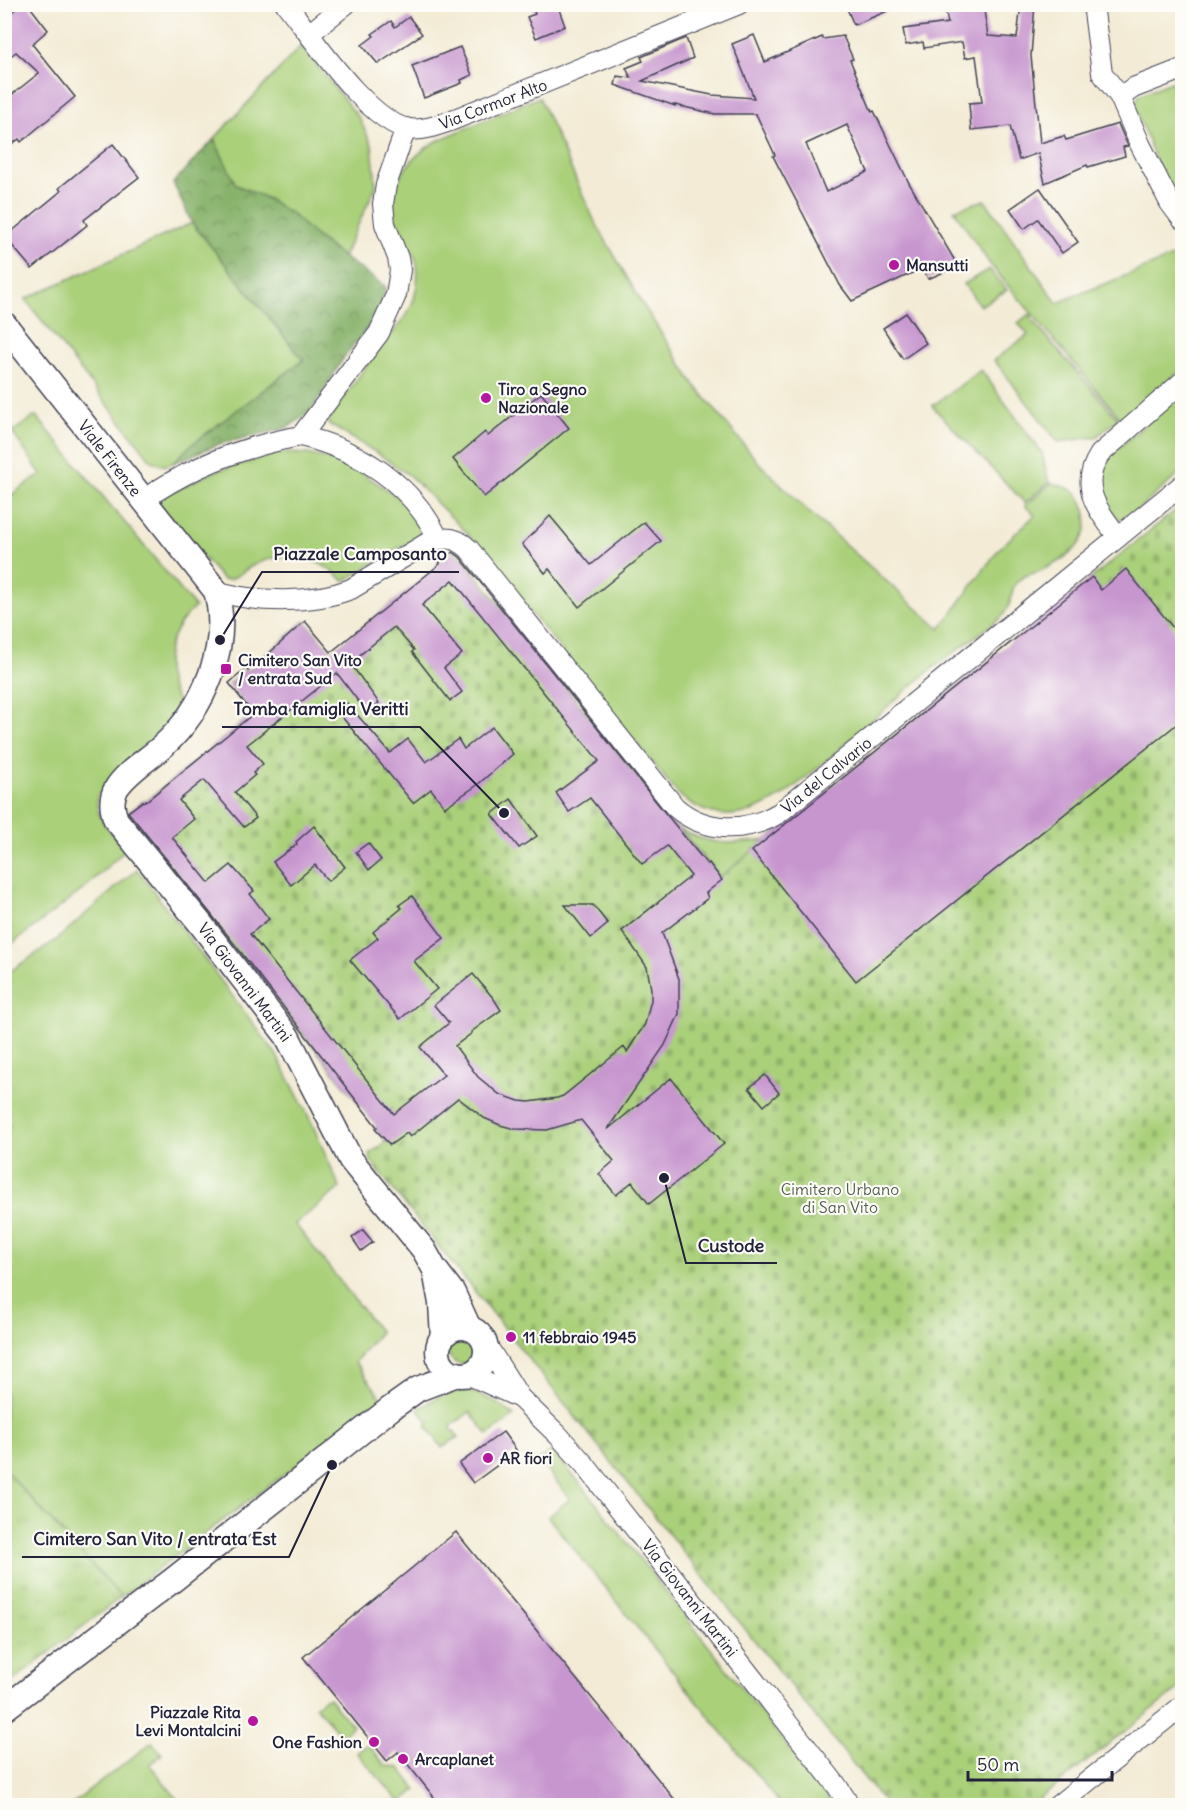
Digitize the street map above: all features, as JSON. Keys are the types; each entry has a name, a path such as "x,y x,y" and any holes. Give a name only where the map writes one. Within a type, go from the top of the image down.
{"street":[{"path":"286,4 359,96 375,110 406,128 386,185 383,204 385,224 398,258 400,270 396,295 379,333 301,436"},
{"path":"309,34 346,4"},
{"name":"Via Cormor Alto","path":"406,128 432,128 740,4"},
{"path":"1094,4 1102,73 1120,97 1140,144 1170,202 1182,219"},
{"path":"1120,97 1133,88 1182,69"},
{"name":"Viale Firenze","path":"4,324 216,591"},
{"path":"1118,537 1100,512 1089,485 1093,464 1100,454 1182,382"},
{"path":"143,500 162,486 240,451 272,441 301,436 336,446 384,473 405,490 425,514 438,538 351,589 336,595 273,599 242,598 216,591"},
{"name":"Via del Calvario","path":"438,538 457,540 469,549 675,807 694,820 718,827 734,828 767,820 779,813 1182,485"},
{"name":"Via Giovanni Martini","path":"216,591 220,615 216,655 204,689 181,729 117,788 112,805 116,820 288,1036 351,1160 424,1250 453,1293 476,1334 520,1398 585,1465 837,1786 850,1806"},
{"name":"Via Giovanni Martini","path":"434,1268 441,1303 441,1347"},
{"path":"4,1709 418,1389 477,1369 482,1363 486,1348 476,1334 454,1328 418,1389"},
{"path":"441,1347 445,1368 462,1374"},
{"name":"Via Giovanni Martini","path":"462,1374 520,1398"},
{"path":"1057,1806 1182,1706"}],"green space":[{"path":"301,46 359,118 372,145 376,186 343,257 270,200 236,185 214,139"},
{"path":"1182,78 1182,210 1160,171 1134,105 1140,94"},
{"path":"539,97 594,220 643,305 694,384 758,462 810,513 940,629 999,549 1035,515 1025,506 1051,483 1072,490 1083,503 1087,521 1081,540 1068,555 1059,561 1019,580 1014,586 1009,605 1002,617 928,672 796,786 769,804 748,812 729,815 710,812 693,805 677,793 466,532 410,476 327,423 374,355 402,321 414,299 417,264 400,235 394,220 393,206 394,192 406,168 415,157 439,140"},
{"path":"214,139 236,185 270,200 293,215 322,242 386,287 378,315 344,357 310,412 287,428 219,444 173,463 190,446 303,360 192,223 173,183"},
{"path":"985,200 1057,303 1182,253 1182,369 1121,419 989,263 954,210"},
{"path":"192,223 303,360 190,446 172,463 162,465 150,459 25,299"},
{"path":"989,269 1007,290 980,306 964,284"},
{"path":"1028,315 1032,315 1031,319 1118,419 1096,437 1058,442 994,360 1028,335 1018,323"},
{"path":"981,370 1042,453 1049,482 1025,503 932,406"},
{"path":"1182,392 1182,472 1124,521 1118,518 1104,502 1099,480 1107,458"},
{"path":"36,416 195,607 176,631 167,658 167,672 171,685 186,712 97,796 101,819 126,849 85,888 5,949 4,500 41,474 12,432"},
{"path":"282,453 307,454 344,462 397,496 421,524 421,532 417,539 344,581 334,572 312,561 288,557 264,561 234,578 222,579 158,504 159,498 216,471"},
{"name":"Cimitero Urbano di San Vito","path":"1182,505 1182,1686 1032,1805 886,1805 371,1162 370,1154 386,1141 375,1129 377,1126 126,814 143,801 145,802 253,714 229,683 246,669 248,671 305,621 331,652 440,565 439,563 456,549 707,864 709,863 720,877"},
{"path":"680,829 690,835 711,841 766,840 720,878"},
{"path":"137,869 276,1054 311,1121 340,1188 295,1224 380,1332 355,1362 383,1400 121,1597 5,1470 4,1130 10,1125 4,1118 5,975 56,940"},
{"path":"462,1336 472,1340 476,1350 472,1360 462,1364 452,1360 448,1350 452,1340"},
{"path":"462,1390 490,1399 514,1416 488,1435 470,1412 450,1427 458,1437 442,1448 426,1425 429,1423 418,1409 445,1393"},
{"path":"552,1451 584,1488 823,1791 831,1805 781,1805 548,1517 570,1499 539,1460"},
{"path":"5,1470 121,1597 5,1687"},
{"path":"329,1698 353,1726 342,1736 315,1706"},
{"path":"152,1742 162,1754 150,1765 182,1805 71,1805"},
{"path":"368,1744 385,1765 400,1768 417,1790 400,1802 357,1753"}],"building":[{"path":"22,4 28,4 48,30 32,44 75,97 21,142 19,139 4,150 4,101 39,73 16,52 4,61 4,18"},
{"path":"531,4 557,4 565,26 536,38 527,17 535,14"},
{"path":"845,4 902,4 902,5 854,25"},
{"path":"944,4 983,4 988,36 1017,38 1021,4 1035,4 1031,56 1040,143 1064,136 1066,140 1118,124 1128,146 1123,147 1125,156 1088,167 1087,165 1045,183 1038,153 1019,160 1010,126 971,130 969,103 982,102 976,56 965,58 962,42 924,48 923,42 906,45 903,29 948,23"},
{"path":"409,17 422,34 378,64 362,45 374,36 372,34 391,21 395,27"},
{"path":"754,35 765,62 822,37 823,39 843,36 853,59 850,60 872,112 874,111 909,183 958,266 928,279 923,268 852,301 840,285 773,156 775,155 756,114 715,114 675,106 615,85 617,76 631,78 626,68 643,61 641,57 686,38 693,58 642,81 712,95 754,98 732,44","holes":["847,125 868,172 826,192 806,144"]},
{"path":"460,47 472,75 461,80 462,83 424,98 412,66"},
{"path":"113,144 139,177 84,220 87,225 32,269 5,237 61,191 59,188"},
{"path":"1040,188 1078,242 1062,253 1038,219 1024,229 1010,209"},
{"path":"906,313 926,343 903,359 883,328"},
{"path":"541,393 569,428 484,497 453,459 485,432 488,436"},
{"path":"550,516 591,565 644,522 661,541 579,607 549,569 545,573 522,544"},
{"path":"453,552 460,557 666,814 722,880 706,893 708,898 662,933 679,979 679,1014 665,1045 607,1130 671,1078 724,1144 649,1204 632,1182 616,1195 599,1174 614,1161 581,1120 547,1130 515,1129 484,1118 458,1098 410,1137 407,1133 390,1145 375,1129 377,1127 211,914 128,812 143,801 145,802 253,714 229,683 246,669 248,671 305,621 331,652","holes":["453,580 599,761 556,793 569,812 590,798 642,864 667,846 691,876 622,931 647,967 651,1000 645,1024 627,1052 624,1047 563,1096 557,1098 529,1102 499,1094 478,1077 455,1046 501,1010 473,974 434,1005 449,1023 420,1047 444,1075 394,1114 250,934 269,919 250,894 254,891 231,865 209,883 172,837 194,819 179,800 204,780 244,827 256,818 235,792 255,775 253,773 263,764 247,745 337,673 367,713 379,703 350,663 394,627 414,650 412,652 450,701 462,692 444,668 462,654 422,605"]},
{"path":"1126,569 1182,639 1182,720 856,981 752,851 1092,577 1101,590"},
{"path":"347,703 390,753 408,739 426,762 458,739 464,749 492,727 513,754 476,786 445,807 431,789 413,803 337,711"},
{"path":"511,799 537,836 519,848 492,814"},
{"path":"314,826 345,867 328,881 315,865 291,885 273,862 297,844 296,842"},
{"path":"368,843 381,860 369,870 356,852"},
{"path":"412,896 444,938 414,961 437,989 400,1019 350,960 378,938 373,932 402,908 399,905"},
{"path":"565,905 593,905 608,924 591,938"},
{"path":"765,1075 779,1093 764,1106 749,1088"},
{"path":"363,1230 373,1242 361,1251 352,1238"},
{"name":"AR fiori","path":"503,1432 517,1451 473,1483 459,1464"},
{"path":"456,1532 680,1806 441,1806 398,1752 387,1761 303,1657"}],"place":[{"name":"Mansutti","path":"894,265"},
{"name":"Tiro a Segno Nazionale","path":"486,398"},
{"name":"Piazzale Camposanto","path":"220,640"},
{"name":"Cimitero San Vito / entrata Sud","path":"226,669"},
{"name":"Tomba famiglia Veritti","path":"504,813"},
{"name":"Custode","path":"664,1178"},
{"name":"11 febbraio 1945","path":"511,1337"},
{"name":"AR fiori","path":"488,1458"},
{"name":"Cimitero San Vito / entrata Est","path":"332,1465"},
{"name":"Piazzale Rita Levi Montalcini","path":"253,1721"},
{"name":"One Fashion","path":"374,1742"},
{"name":"Arcaplanet","path":"403,1759"}]}
